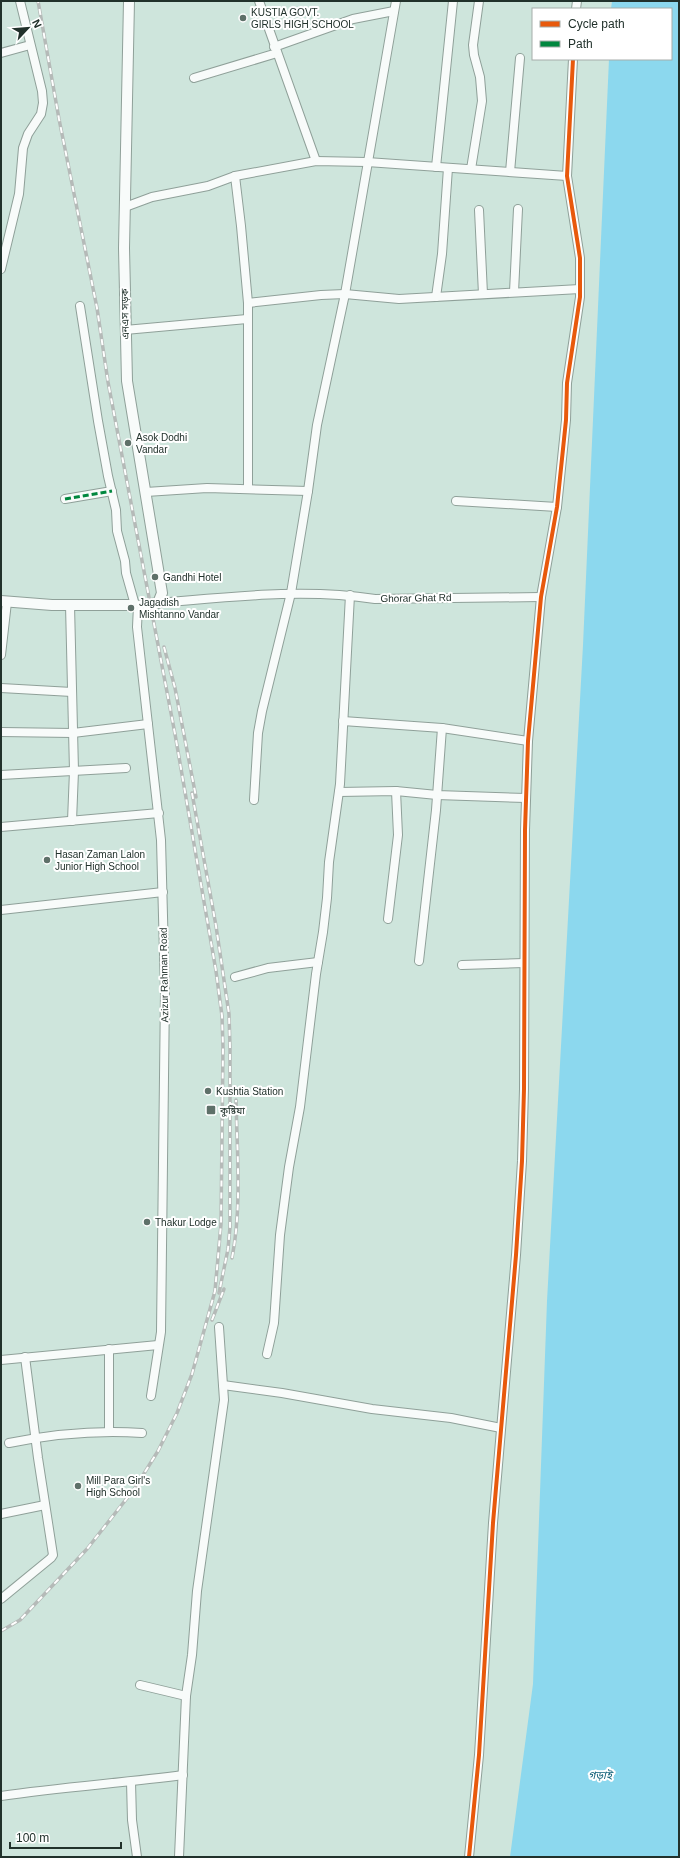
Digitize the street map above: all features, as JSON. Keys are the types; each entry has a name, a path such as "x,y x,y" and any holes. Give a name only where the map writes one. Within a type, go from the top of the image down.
{"main road":[{"name":"এনএস সড়ক","path":"129,1 125,207 125,330 127,381 134,433 146,492 162,593 158,603"},
{"path":"4,601 70,605 137,606 158,603"}],"street":[{"path":"1,269 4,242 19,194 23,148 28,134 41,114 43,103 42,91 20,1"},
{"path":"259,1 316,161"},
{"path":"254,800 258,733 291,593 317,425 344,294 396,1"},
{"path":"436,167 453,1"},
{"path":"471,169 482,101 480,78 473,46 479,1"},
{"path":"194,78 276,50 353,19 394,11"},
{"path":"1,53 30,45"},
{"path":"510,172 520,58"},
{"path":"469,1857 479,1755 493,1523 516,1255 522,1161 528,741 541,597 557,507 566,420 567,383 580,289 580,258 567,176 573,60"},
{"path":"125,207 152,197 208,186 235,176 316,161 367,162 567,176"},
{"path":"436,297 442,254 448,168"},
{"path":"235,176 248,303 248,489"},
{"path":"514,292 518,209"},
{"path":"479,210 483,294"},
{"path":"248,303 344,294 399,299 580,289"},
{"name":"Azizur Rahman Road","path":"80,306 98,421 116,510 117,531 125,561 126,573 137,606 137,627 162,840 166,992 164,1184 161,1332 151,1396"},
{"path":"125,330 248,319"},
{"path":"146,492 207,488 308,491"},
{"path":"65,499 112,491"},
{"path":"456,501 557,507"},
{"name":"Ghorar Ghat Rd","path":"158,603 291,593 350,595 375,599 541,597"},
{"path":"267,1354 274,1323 280,1235 289,1167 300,1107 327,898 329,862 339,792 350,595"},
{"path":"1,655 4,601"},
{"path":"70,605 74,771 72,821"},
{"path":"1,688 72,692"},
{"path":"343,721 442,728 528,741"},
{"path":"1,732 73,733 148,724"},
{"path":"419,961 437,795 442,728"},
{"path":"1,775 126,768"},
{"path":"339,792 396,791 437,795 526,798"},
{"path":"388,919 398,835 396,791"},
{"path":"1,827 159,813"},
{"path":"1,910 163,892"},
{"path":"235,976 268,968 318,962"},
{"path":"462,965 524,963"},
{"path":"179,1857 186,1696 192,1656 197,1591 224,1400 219,1327"},
{"path":"1,1360 109,1349 158,1346"},
{"path":"109,1349 109,1431"},
{"path":"1,1599 47,1562 53,1555 25,1357"},
{"path":"224,1385 282,1393 372,1409 451,1418 501,1428"},
{"path":"9,1443 36,1438 109,1431 142,1433"},
{"path":"1,1514 45,1506"},
{"path":"140,1685 186,1696"},
{"path":"1,1796 64,1787 131,1782 183,1775"},
{"path":"131,1782 132,1820 137,1857"}],"water":[{"name":"গড়াই","path":"612,1 679,1 679,1857 510,1857 533,1684 547,1301 583,645 609,60 672,60 672,8 611,8"}],"railway":[{"path":"1,1631 20,1620 87,1549 135,1488 158,1451 177,1413 192,1374 215,1291 221,1224 223,1047 222,1016 216,971 175,734 108,382 97,308 59,119 38,1"},
{"path":"164,647 175,688 196,797"},
{"path":"192,793 216,926 229,1014 230,1227 228,1249 219,1293"},
{"path":"232,1258 238,1199 236,1100"},
{"path":"212,1320 224,1289"}],"marked path":[{"path":"65,499 112,491"}],"cycle path":[{"path":"469,1857 479,1755 493,1523 516,1255 522,1161 524,1089 525,830 528,741 541,597 557,507 566,420 567,383 580,297 580,258 567,176 573,60"}],"place":[{"name":"KUSTIA GOVT. GIRLS HIGH SCHOOL","path":"243,18"},
{"name":"Asok Dodhi Vandar","path":"128,443"},
{"name":"Gandhi Hotel","path":"155,577"},
{"name":"Jagadish Mishtanno Vandar","path":"131,608"},
{"name":"Hasan Zaman Lalon Junior High School","path":"47,860"},
{"name":"Kushtia Station","path":"208,1091"},
{"name":"কুষ্টিয়া","path":"211,1110"},
{"name":"Thakur Lodge","path":"147,1222"},
{"name":"Mill Para Girl's High School","path":"78,1486"}]}
